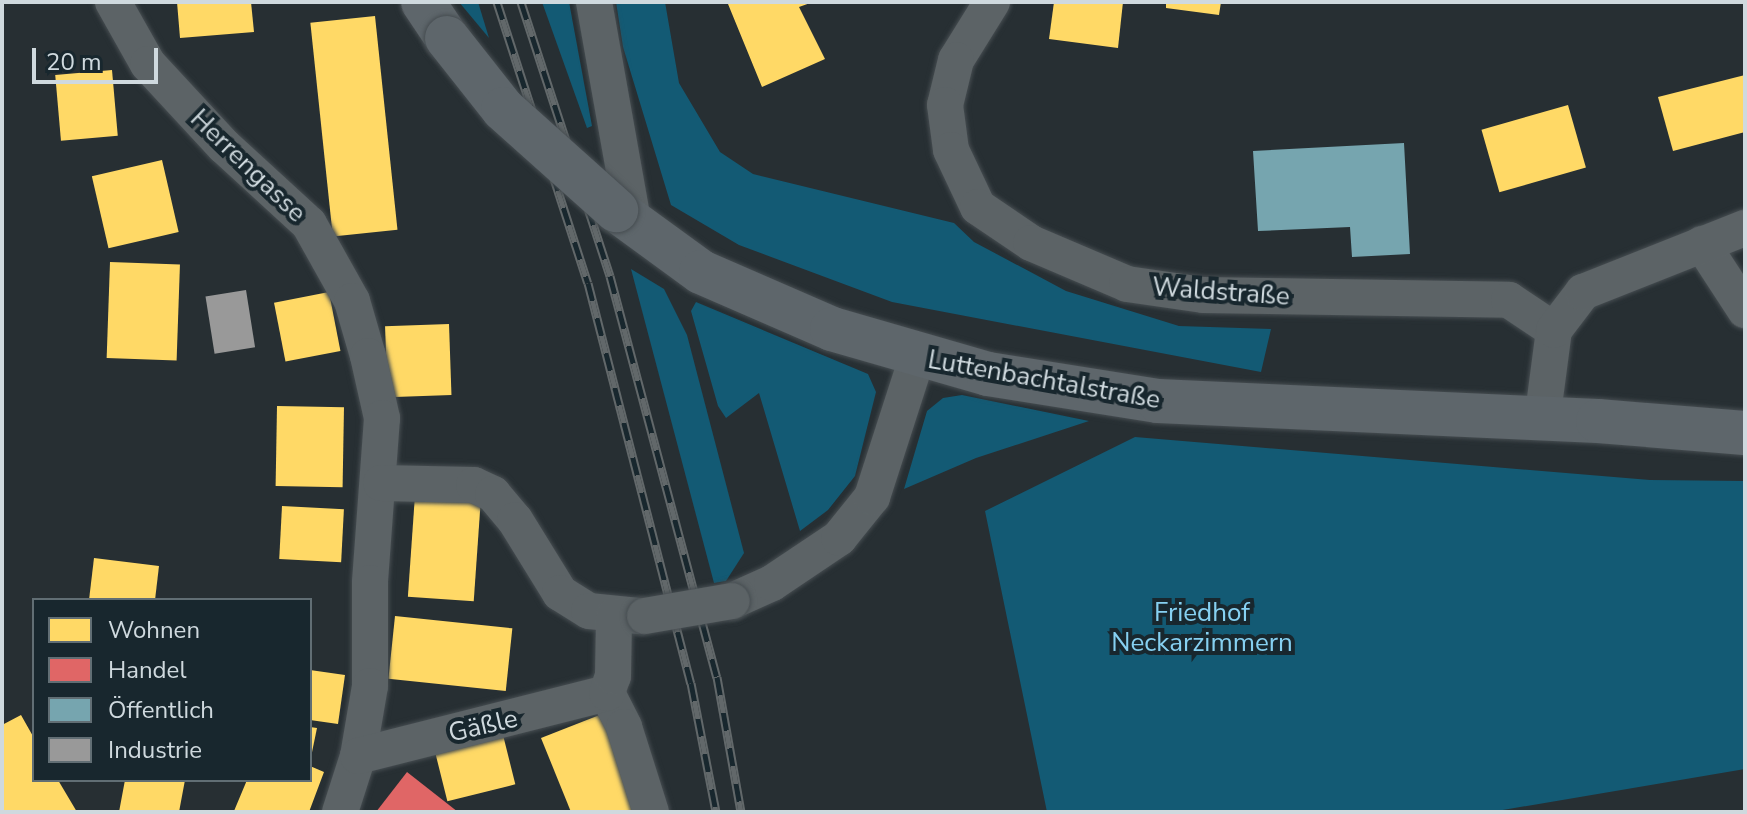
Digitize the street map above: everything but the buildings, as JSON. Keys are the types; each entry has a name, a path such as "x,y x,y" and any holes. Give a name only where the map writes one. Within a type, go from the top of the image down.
{"street":[{"name":"Herrengasse","path":"113,2 148,64 224,146 309,224 352,301 382,418 381,483 370,583 370,686 358,756 340,812"},
{"name":"Luttenbachtalstraße","path":"423,2 503,109 624,216 701,272 832,329 917,358 1158,401 1745,433"},
{"path":"594,2 624,216"},
{"name":"Waldstraße","path":"992,2 956,60 945,105 951,150 978,207 1031,243 1127,284 1203,295 1509,300 1554,330"},
{"path":"1542,421 1554,330 1583,292 1745,228"},
{"path":"1702,244 1745,310"},
{"path":"381,483 474,485 493,494 515,520 560,593 589,611 630,616 732,601 772,583 839,538 872,497 917,358"},
{"path":"630,616 607,693 624,727 651,812"},
{"name":"Gäßle","path":"358,756 607,693"}],"green space":[{"path":"459,2 478,2 489,38"},
{"path":"542,2 569,2 592,126 587,128"},
{"path":"616,2 665,2 679,83 720,152 753,174 954,223 974,242 1066,291 1179,326 1271,329 1261,372 892,302 739,245 671,205 623,47"},
{"path":"631,269 664,289 687,335 744,553 726,581 714,583"},
{"path":"696,302 868,374 876,392 855,476 828,510 800,531 759,393 726,418 718,406 691,311"},
{"path":"962,395 1089,421 976,458 904,489 927,411 943,398"},
{"name":"Friedhof Neckarzimmern","path":"1135,437 1650,480 1745,481 1745,769 1491,812 1047,812 985,511"}],"railway":[{"path":"497,2 588,283 691,683 716,812"},
{"path":"521,2 610,276 717,677 741,812"}]}
